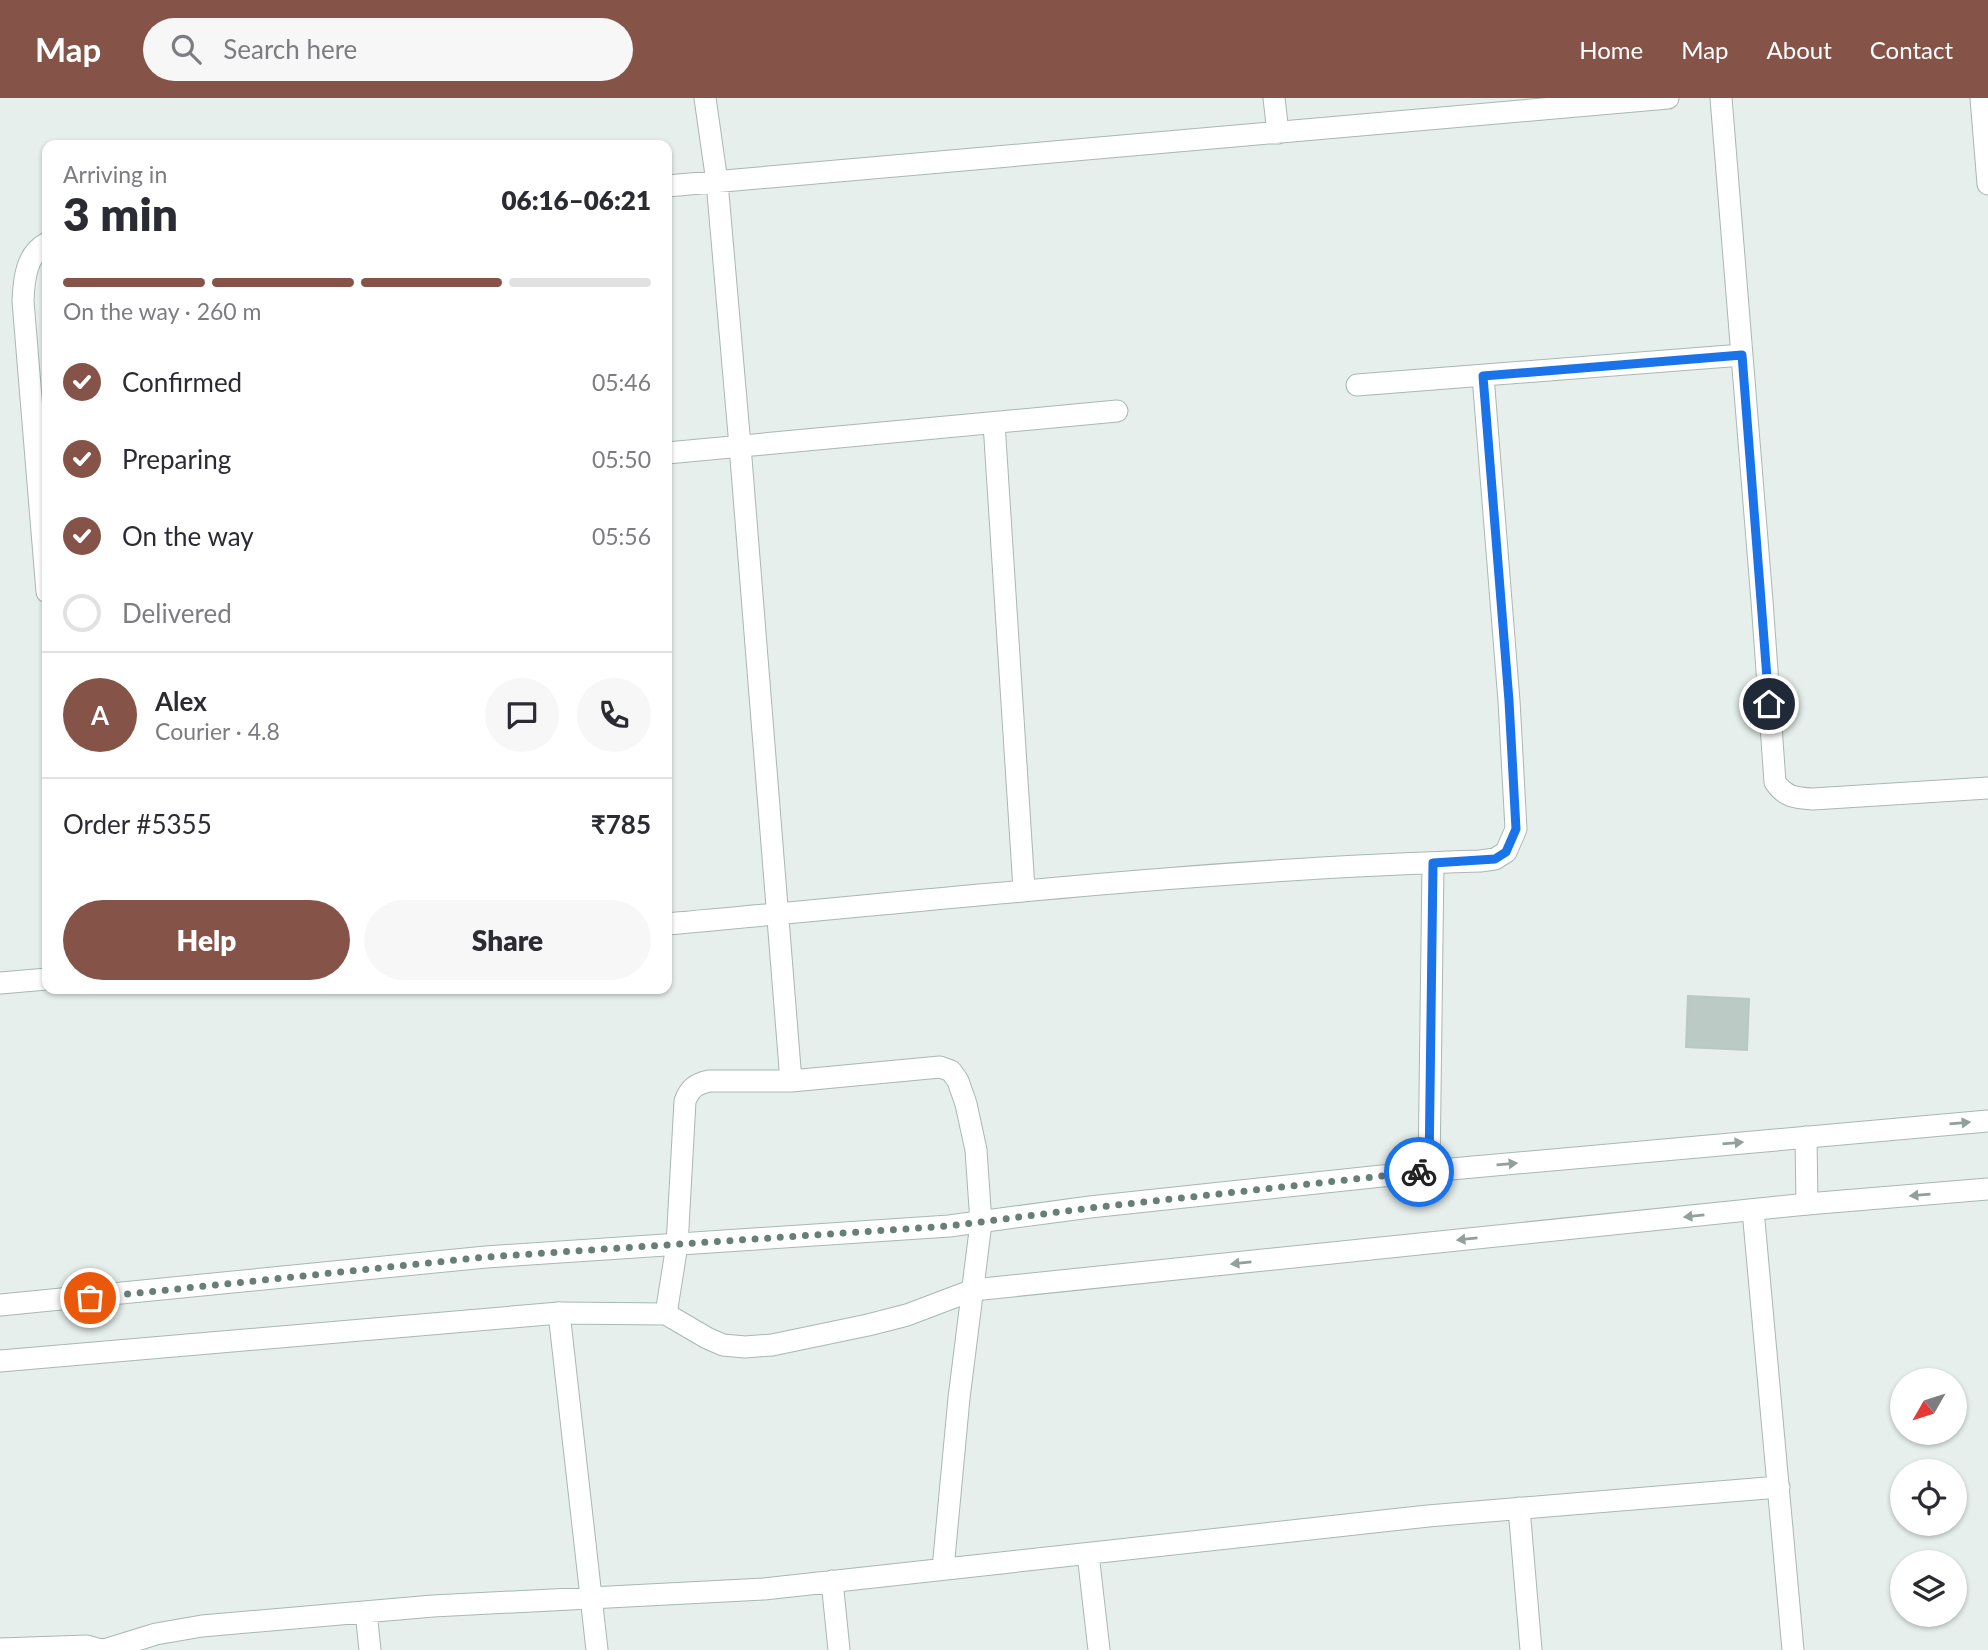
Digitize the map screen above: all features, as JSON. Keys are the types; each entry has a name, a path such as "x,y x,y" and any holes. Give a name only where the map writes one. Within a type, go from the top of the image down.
{"street":[{"path":"705,98 717,182 791,1081"},
{"path":"1274,98 1278,133"},
{"path":"672,186 1278,133 1519,105 1668,98"},
{"path":"1721,98 1775,782 1781,791 1791,797 1813,799 1988,788"},
{"path":"1980,98 1988,184"},
{"path":"42,246 24,275 23,300 42,490"},
{"path":"1357,385 1742,355"},
{"path":"672,924 1024,890 1350,865 1495,859 1506,852 1516,829 1509,701 1483,376"},
{"path":"672,453 1117,411"},
{"path":"994,423 1024,890"},
{"path":"1429,1171 1433,863"},
{"path":"0,984 42,980"},
{"path":"667,1314 677,1245 685,1101 689,1091 697,1084 709,1081 791,1081 940,1067 951,1071 967,1104 976,1150 981,1223 959,1398 943,1569"},
{"path":"0,1305 486,1257 981,1223 1090,1208 1429,1171 1988,1121"},
{"path":"1806,1137 1807,1204"},
{"path":"0,1361 559,1313 667,1314 723,1345 772,1345 907,1315 973,1290 1807,1204 1988,1189"},
{"path":"1753,1210 1793,1650"},
{"path":"559,1313 597,1650"},
{"path":"0,1649 87,1646 102,1650 181,1629 433,1606 764,1589 1519,1508 1779,1487"},
{"path":"1519,1508 1531,1650"},
{"path":"1088,1554 1099,1650"},
{"path":"832,1581 839,1650"},
{"path":"366,1612 370,1650"}],"building":[{"path":"1688,996 1749,999 1747,1050 1686,1047"}],"way so far":[{"path":"90,1298 486,1257 981,1223 1090,1208 1419,1172"}],"route":[{"path":"1419,1172 1429,1171 1433,863 1495,859 1506,852 1516,829 1509,701 1483,376 1742,355 1769,704"}]}
